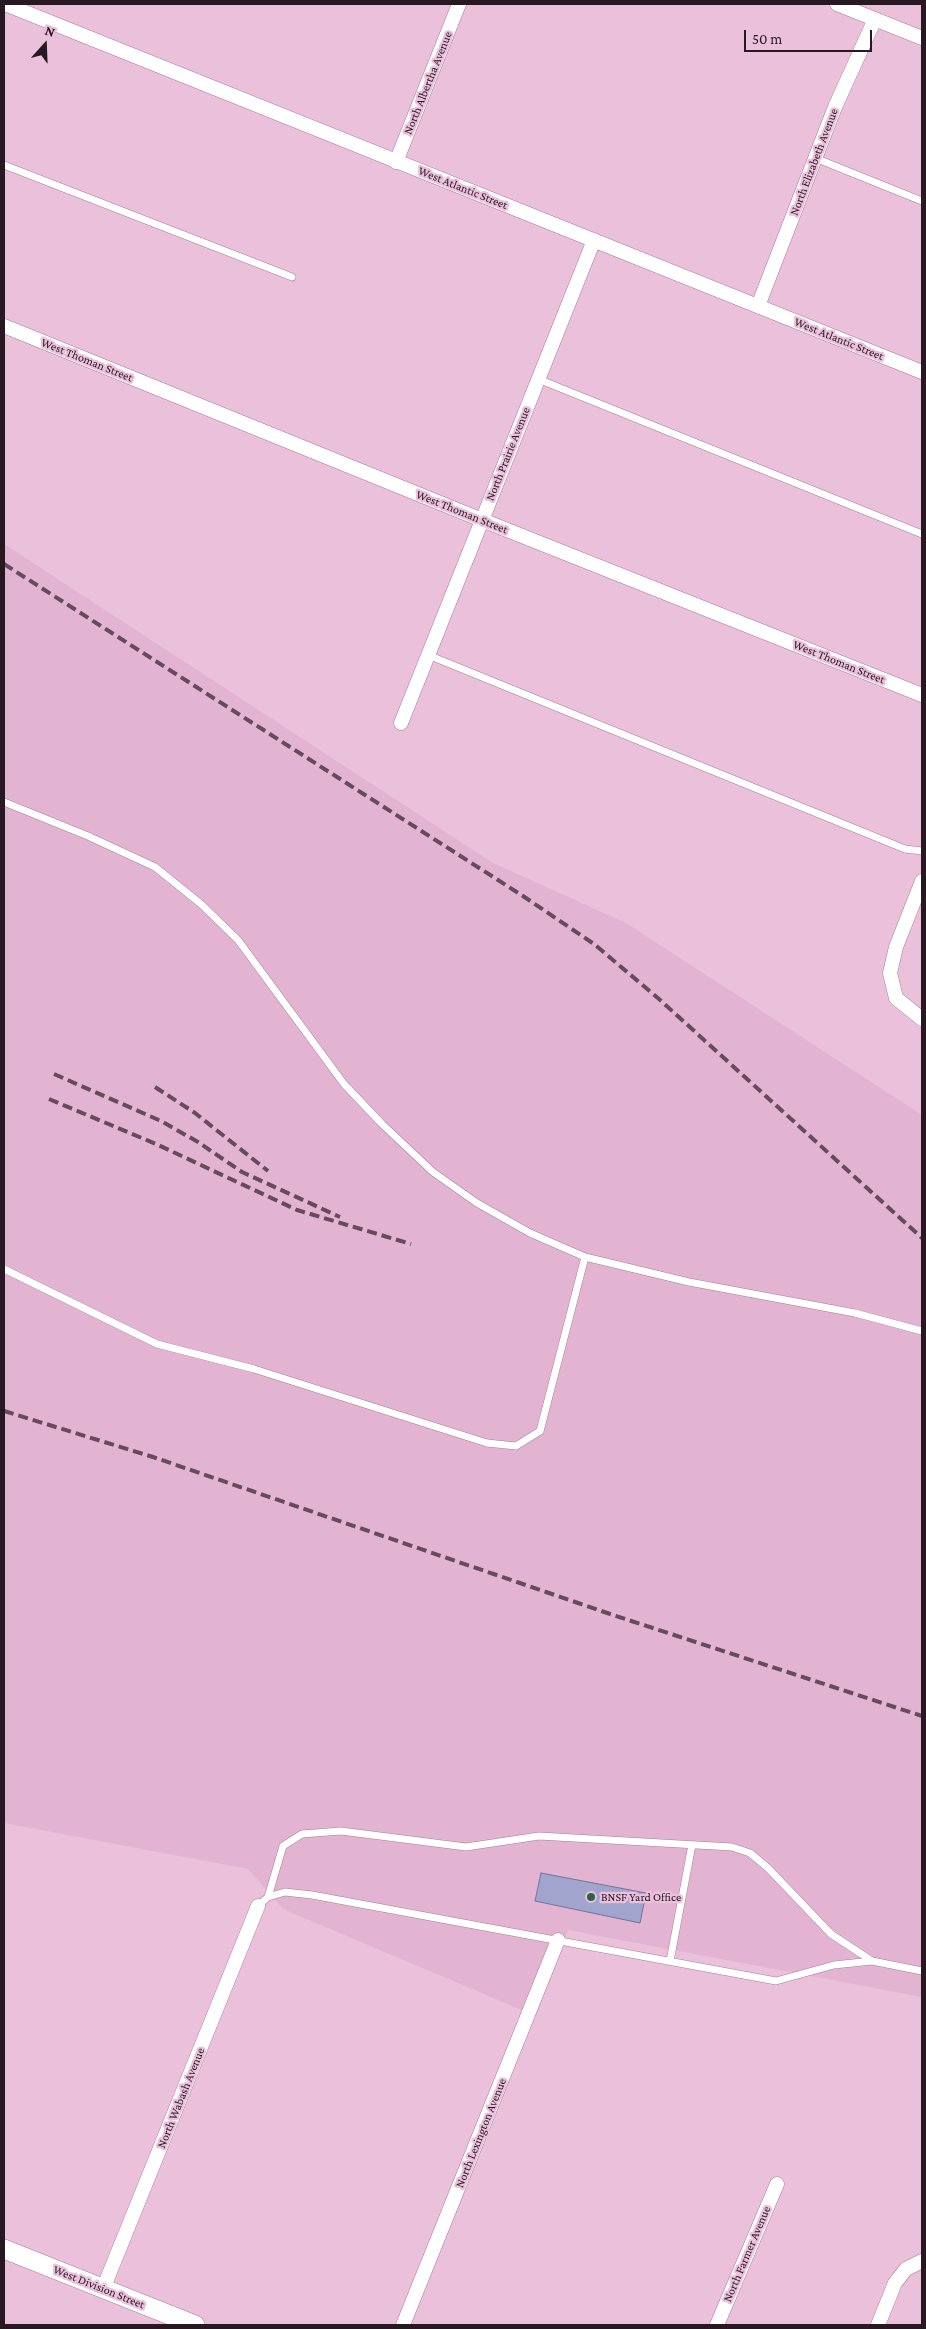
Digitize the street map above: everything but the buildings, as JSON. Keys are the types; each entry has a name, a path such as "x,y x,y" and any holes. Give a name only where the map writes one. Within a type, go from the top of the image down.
{"street":[{"name":"West Atlantic Street","path":"5,4 922,372"},
{"name":"North Albertha Avenue","path":"396,162 459,4"},
{"path":"837,4 922,38"},
{"name":"North Elizabeth Avenue","path":"758,306 835,108 875,19"},
{"name":"North Prairie Avenue","path":"401,723 594,240"},
{"name":"West Thoman Street","path":"4,326 482,520 922,695"},
{"path":"922,881 896,947 890,972 896,998 922,1019"},
{"name":"North Wabash Avenue","path":"103,2289 263,1901"},
{"name":"North Lexington Avenue","path":"403,2325 558,1940"},
{"name":"North Farmer Avenue","path":"717,2325 777,2184"},
{"name":"West Division Street","path":"4,2250 195,2325"},
{"path":"878,2325 900,2276 906,2269 922,2261"}],"lane":[{"path":"815,158 922,201"},
{"path":"4,165 292,277"},
{"path":"538,379 922,534"},
{"path":"428,655 905,849 922,851"},
{"path":"4,802 88,836 155,867 202,904 238,940 344,1084 382,1124 433,1172 476,1203 530,1233 585,1257 689,1282 855,1313 922,1330"},
{"path":"4,1269 156,1344 254,1369 487,1443 516,1446 540,1431 585,1257"},
{"path":"263,1901 283,1846 302,1834 341,1831 466,1847 539,1836 732,1847 750,1854 768,1868 831,1934 872,1961"},
{"path":"670,1961 692,1845"},
{"path":"263,1901 285,1892 312,1895 776,1981 834,1965 872,1961 922,1971"}],"shaded area":[{"path":"4,544 493,863 626,923 922,1115 922,1997 568,1930 536,2016 283,1909 248,1869 4,1823"}],"railway":[{"path":"4,564 523,896 594,944 659,999 922,1238"},
{"path":"54,1074 161,1121 198,1142 242,1172 340,1217"},
{"path":"155,1087 195,1113 268,1171"},
{"path":"49,1099 156,1144 297,1210 411,1244"},
{"path":"4,1411 153,1457 613,1615 922,1716"}],"place":[{"name":"BNSF Yard Office","path":"591,1897"}]}
